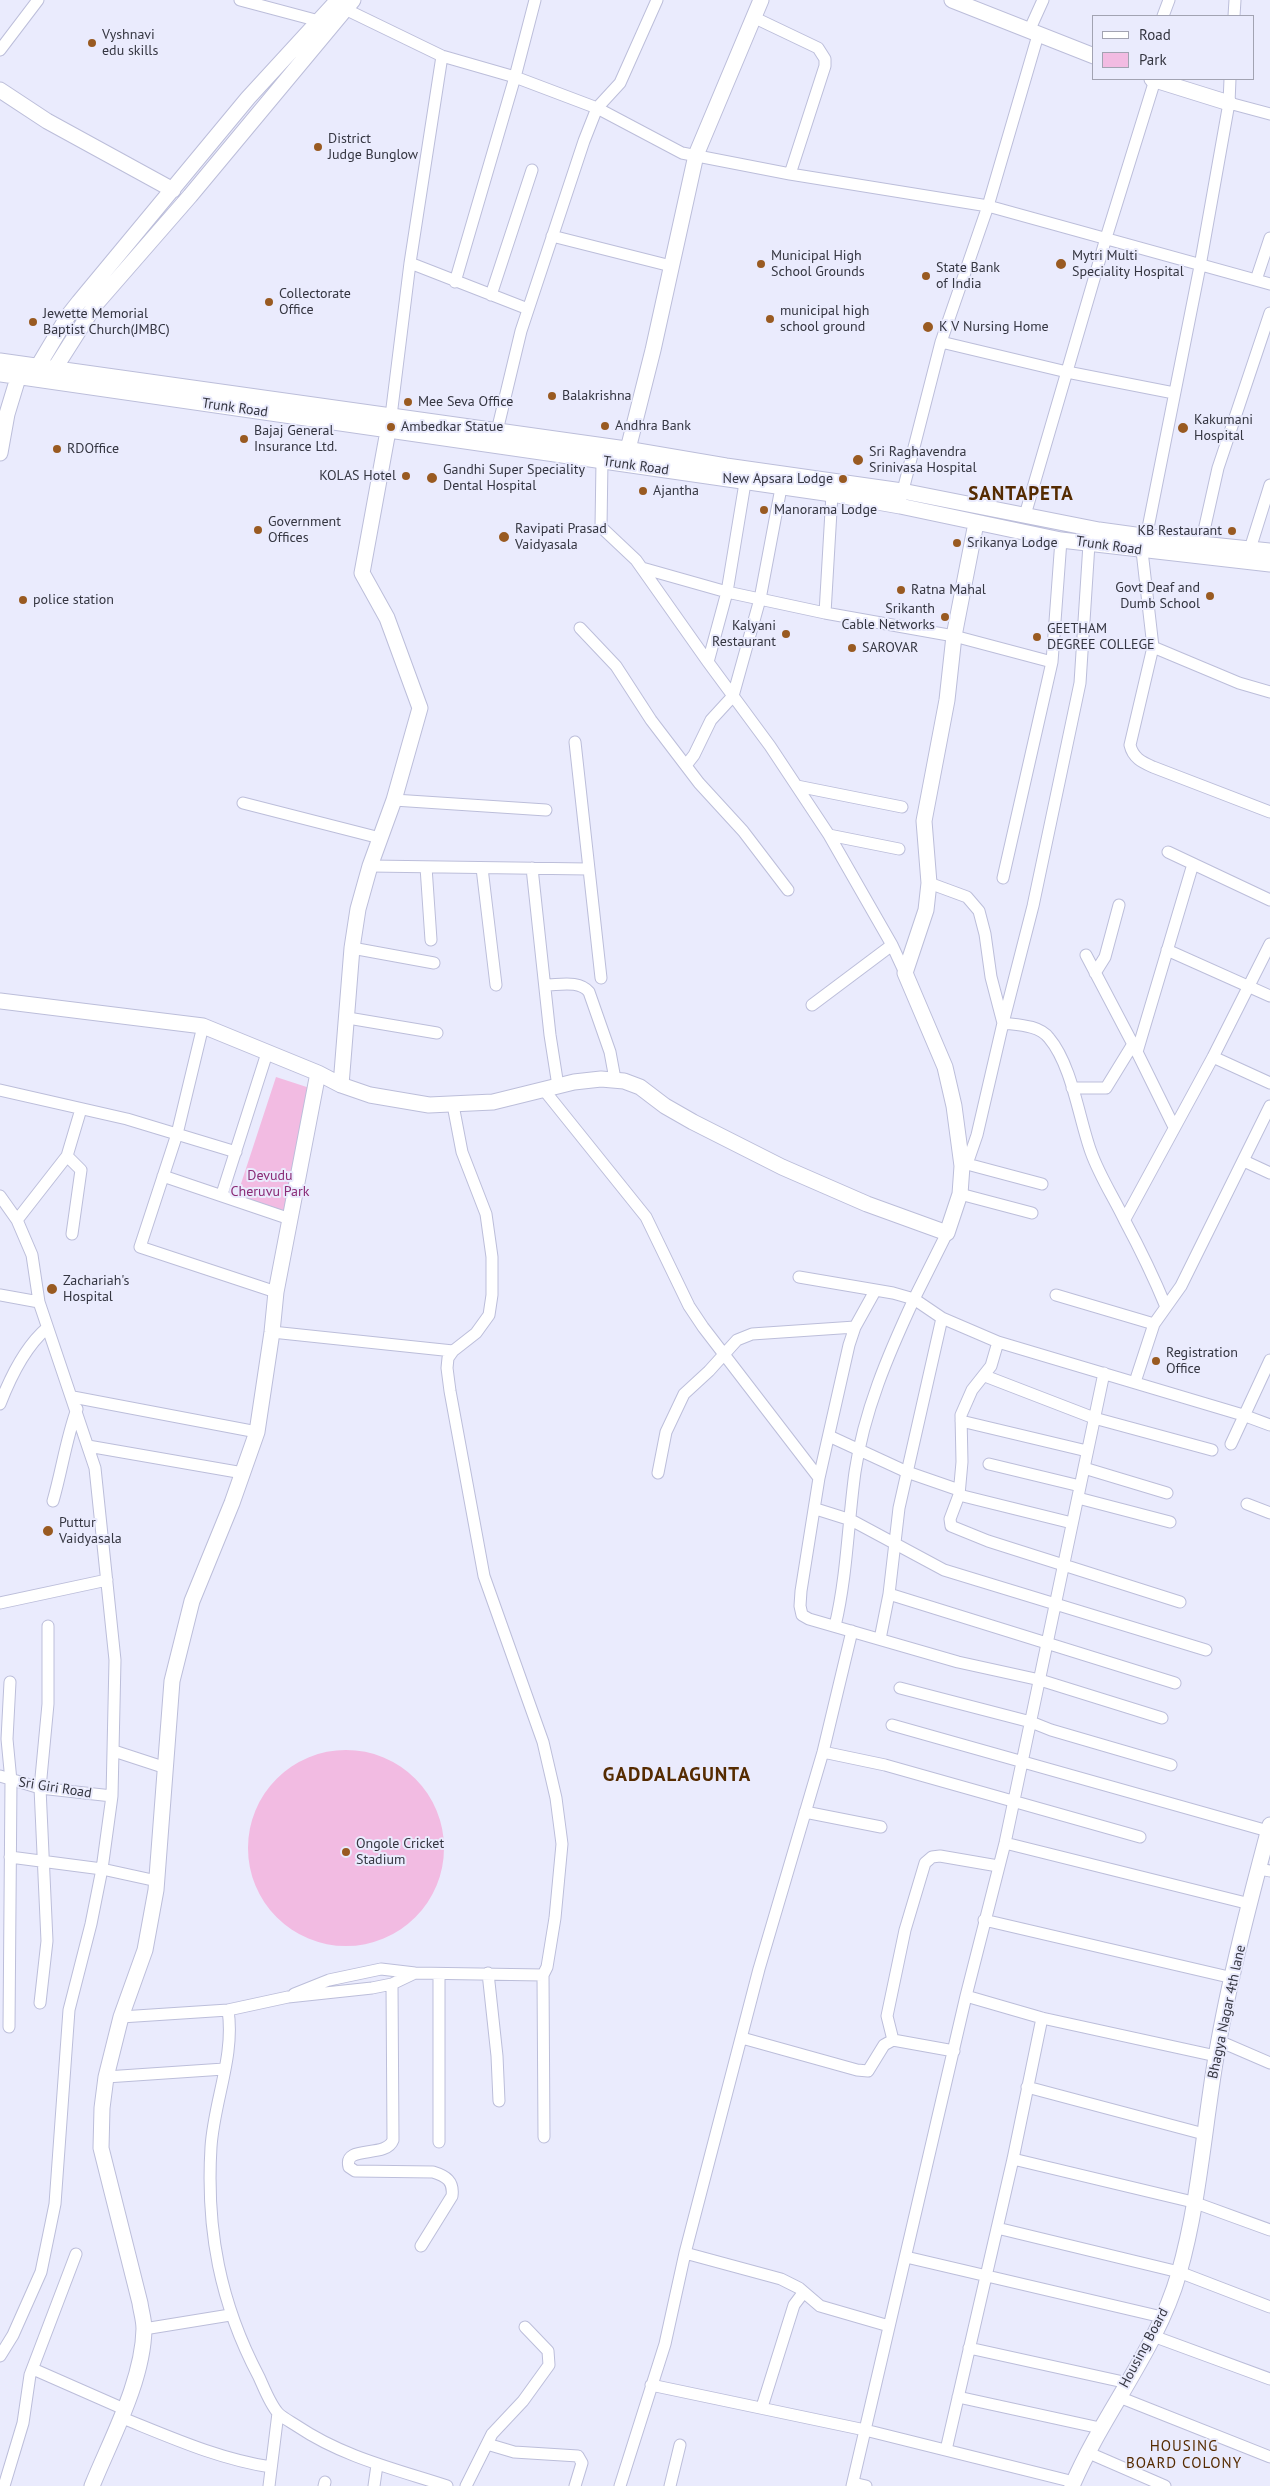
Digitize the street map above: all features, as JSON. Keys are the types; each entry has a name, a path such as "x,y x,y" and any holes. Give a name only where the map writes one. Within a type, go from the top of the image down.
{"street":[{"path":"0,50 38,0"},
{"path":"240,0 319,21"},
{"path":"455,282 515,78 535,0"},
{"path":"497,431 528,309 597,108 620,83 657,0"},
{"path":"626,456 653,350 696,156 761,0"},
{"path":"952,0 1092,55"},
{"path":"901,498 941,342 988,206 1043,0"},
{"path":"1163,15 1168,0"},
{"path":"1234,15 1235,0"},
{"path":"0,453 7,414 27,372 73,309 248,98 319,21 345,3"},
{"path":"345,3 442,56 515,78 597,108 682,153 790,174 988,206 1270,284"},
{"path":"54,375 95,305 190,196 345,3"},
{"path":"753,17 818,48 825,59 825,66 790,174"},
{"path":"341,1085 348,1018 352,948 358,908 370,866 394,800 420,708 387,618 362,573 390,423 410,263 442,56"},
{"path":"1025,515 1153,80"},
{"path":"1156,80 1270,114"},
{"path":"1230,80 1229,103 1200,266 1144,544 1153,647 1130,745 1135,756 1153,767 1270,812"},
{"path":"0,90 47,121 173,190"},
{"path":"491,295 532,170"},
{"path":"552,236 671,266"},
{"path":"1256,280 1270,238"},
{"path":"410,263 528,309"},
{"path":"1201,544 1218,468 1270,312"},
{"path":"941,342 1067,372 1174,393"},
{"path":"0,361 27,372"},
{"path":"0,374 27,372 54,375 390,423 497,431 626,456 726,466 901,498 978,506 1025,515 1144,544 1201,544 1270,551"},
{"name":"Trunk Road","path":"390,423 602,461 626,456 745,483 832,494 901,498 976,523 1061,540 1089,544 1144,544 1270,564"},
{"path":"602,461 601,527 642,568 770,746 829,835 892,945 945,1067 964,1165"},
{"path":"708,662 727,592 745,483"},
{"path":"1250,549 1270,486"},
{"path":"687,764 694,755 711,720 733,696 760,599 781,488"},
{"path":"825,613 832,494"},
{"path":"905,973 926,910 929,883 924,821 947,700 954,636 978,506"},
{"path":"1004,878 1052,662 1061,540"},
{"path":"835,1626 842,1593 859,1450 868,1414 880,1376 914,1299 947,1233 960,1194 964,1165 976,1135 1033,906 1080,683 1089,544"},
{"path":"642,568 727,592 825,613 954,636 1052,662"},
{"path":"580,628 616,666 651,720 687,764 699,783 743,831 788,890"},
{"path":"1153,647 1239,683 1270,692"},
{"path":"575,742 601,978"},
{"path":"796,786 902,807"},
{"path":"394,800 546,810"},
{"path":"243,803 380,838"},
{"path":"829,835 899,850"},
{"path":"1168,852 1270,900"},
{"path":"1072,1088 1106,1088 1135,1048 1168,950 1193,864"},
{"path":"370,866 588,869"},
{"path":"426,867 431,940"},
{"path":"482,868 496,985"},
{"path":"532,868 545,985 551,1088 646,1217 689,1306 702,1327 819,1478"},
{"path":"929,883 967,897 979,911 985,934 991,977 1003,1023"},
{"path":"1095,973 1105,957 1119,905"},
{"path":"1124,1219 1213,1057 1270,944"},
{"path":"812,1005 892,945"},
{"path":"352,948 434,963"},
{"path":"1168,950 1270,996"},
{"path":"1086,955 1174,1127"},
{"path":"545,985 577,984 585,987 590,992 610,1052 615,1079"},
{"path":"0,1001 204,1026 318,1073 341,1085 394,1100 429,1105 493,1102 574,1082 615,1079 640,1087 679,1114 782,1168 867,1204 947,1233"},
{"path":"348,1018 437,1033"},
{"path":"1003,1023 1041,1031 1049,1038 1062,1061 1100,1175 1152,1274 1166,1307"},
{"path":"204,1026 177,1134 140,1247 276,1292"},
{"path":"222,1194 267,1053"},
{"path":"1213,1057 1270,1083"},
{"path":"92,2486 122,2413 138,2365 144,2329 140,2303 101,2148 102,2108 106,2077 121,2017 144,1950 157,1881 172,1681 192,1601 243,1473 257,1432 276,1292 318,1073"},
{"path":"0,1090 126,1118 236,1152"},
{"path":"453,1105 462,1152 486,1214 492,1257 492,1295 489,1315 476,1333 453,1351 448,1358 447,1368 457,1437 484,1576 543,1742 556,1798 562,1844 556,1918 547,1967 543,1975 544,2137"},
{"path":"1135,1382 1154,1324 1181,1286 1270,1106"},
{"path":"17,1220 67,1156 81,1109"},
{"path":"67,1156 81,1170 72,1234"},
{"path":"1244,1161 1270,1173"},
{"path":"964,1165 1042,1184"},
{"path":"163,1176 222,1194 290,1219"},
{"path":"960,1194 1032,1213"},
{"path":"0,1196 17,1220 32,1255 39,1302 73,1397 95,1468 115,1660 112,1796 102,1869 70,2010 55,2204 41,2272 13,2336 0,2356"},
{"path":"799,1277 914,1299 942,1318 998,1342 1135,1382 1270,1425"},
{"path":"875,1291 855,1326 819,1478 816,1509 800,1606 802,1615 958,1662 1040,1680 1162,1718"},
{"path":"0,1295 39,1302"},
{"path":"1056,1295 1154,1324"},
{"path":"880,1640 889,1594 894,1544 907,1472 942,1318"},
{"path":"658,1473 666,1432 684,1394 737,1340 745,1336 855,1326"},
{"path":"0,1404 6,1388 37,1337 47,1328"},
{"path":"272,1332 453,1351"},
{"path":"998,1342 991,1366 985,1376 972,1390 960,1421 962,1462 959,1493 950,1524 954,1528 1180,1602"},
{"path":"1231,1444 1270,1360"},
{"path":"866,2486 852,2484 984,1920 1005,1843 1104,1373"},
{"path":"985,1376 1094,1418 1212,1450"},
{"path":"73,1397 257,1432"},
{"path":"53,1501 65,1458 70,1428 77,1409"},
{"path":"960,1421 1087,1452"},
{"path":"829,1436 907,1472 959,1493 1072,1523"},
{"path":"88,1446 243,1473"},
{"path":"989,1464 1080,1486"},
{"path":"1084,1468 1167,1493"},
{"path":"1078,1498 1170,1522"},
{"path":"1246,1504 1270,1513"},
{"path":"816,1509 850,1520 944,1570 1206,1650"},
{"path":"0,1603 107,1580"},
{"path":"889,1594 1175,1683"},
{"path":"40,2003 47,1941 40,1788 48,1704 48,1626"},
{"path":"620,2486 665,2344 685,2253 742,2038 758,1969 823,1752 852,1631"},
{"path":"9,2027 10,1857 6,1739 10,1682"},
{"path":"900,1688 1031,1722 1171,1765"},
{"path":"892,1725 1023,1761 1118,1791 1269,1828"},
{"path":"114,1751 166,1768"},
{"path":"823,1752 885,1765 1140,1837"},
{"name":"Sri Giri Road","path":"6,1779 40,1788 112,1796"},
{"path":"805,1812 881,1827"},
{"name":"Bhagya Nagar 4th lane","path":"1194,2202 1219,2041 1250,1904 1265,1870 1269,1828"},
{"path":"1005,1843 1250,1904"},
{"path":"893,2040 887,2016 905,1930 925,1863 932,1857 940,1856 998,1866"},
{"path":"10,1857 102,1869 157,1881"},
{"path":"984,1920 1233,1978"},
{"path":"288,1997 313,1985 367,1970 381,1969 439,1974 543,1975"},
{"path":"121,2017 228,2010 288,1997 392,1984 415,1973"},
{"path":"488,1973 497,2056 499,2101"},
{"path":"439,1974 439,2142"},
{"path":"392,1984 393,2140 386,2149 355,2154 348,2162 349,2167 355,2171 433,2172 443,2175 450,2181 453,2188 452,2196 421,2246"},
{"path":"966,1996 1042,2018 1216,2056"},
{"path":"228,2010 231,2040 214,2113 211,2148 211,2194 215,2257 230,2315 254,2369 278,2413 310,2435 377,2465 434,2484 447,2486"},
{"path":"946,2450 1013,2159 1042,2018"},
{"path":"742,2038 863,2070 868,2070 884,2044 893,2040 954,2051"},
{"path":"1219,2041 1270,2063"},
{"path":"106,2077 224,2069"},
{"path":"1027,2087 1204,2134"},
{"path":"1013,2159 1194,2202 1270,2230"},
{"name":"Housing Board","path":"1073,2484 1100,2428 1128,2383 1162,2317 1179,2272 1194,2202"},
{"path":"996,2228 1179,2272 1270,2307"},
{"path":"685,2253 781,2279 803,2292 820,2306 890,2326"},
{"path":"4,2486 24,2423 28,2385 76,2254"},
{"path":"906,2257 1162,2317"},
{"path":"762,2408 794,2305 803,2292"},
{"path":"144,2329 230,2315"},
{"path":"466,2486 498,2426 523,2401 549,2365 548,2352 525,2327"},
{"path":"1153,2336 1270,2379"},
{"path":"969,2348 1128,2383"},
{"path":"33,2369 122,2413 210,2453 232,2460 271,2467"},
{"path":"651,2386 865,2430 1073,2484"},
{"path":"958,2397 1100,2428"},
{"path":"1119,2397 1270,2457"},
{"path":"269,2486 278,2413"},
{"path":"487,2444 514,2452 578,2456 582,2463 574,2486"},
{"path":"670,2486 680,2445"},
{"path":"1089,2453 1166,2486"},
{"path":"374,2486 377,2465"}],"green space":[{"name":"Devudu Cheruvu Park","path":"276,1077 319,1091 288,1225 235,1202"},
{"name":"Ongole Cricket Stadium","path":"346,1750 365,1752 383,1758 400,1767 415,1779 427,1794 436,1811 442,1829 444,1848 442,1867 436,1885 427,1902 415,1917 400,1929 383,1938 365,1944 346,1946 327,1944 309,1938 292,1929 277,1917 265,1902 256,1885 250,1867 248,1848 250,1829 256,1811 265,1794 277,1779 292,1767 309,1758 327,1752"}],"place":[{"name":"Vyshnavi edu skills","path":"92,43"},
{"name":"District Judge Bunglow","path":"318,147"},
{"name":"Municipal High School Grounds","path":"761,264"},
{"name":"Mytri Multi Speciality Hospital","path":"1061,264"},
{"name":"State Bank of India","path":"926,276"},
{"name":"Collectorate Office","path":"269,302"},
{"name":"municipal high school ground","path":"770,319"},
{"name":"Jewette Memorial Baptist Church(JMBC)","path":"33,322"},
{"name":"K V Nursing Home","path":"928,327"},
{"name":"Balakrishna","path":"552,396"},
{"name":"Mee Seva Office","path":"408,402"},
{"name":"Andhra Bank","path":"605,426"},
{"name":"Ambedkar Statue","path":"391,427"},
{"name":"Kakumani Hospital","path":"1183,428"},
{"name":"Bajaj General Insurance Ltd.","path":"244,439"},
{"name":"RDOffice","path":"57,449"},
{"name":"Sri Raghavendra Srinivasa Hospital","path":"858,460"},
{"name":"KOLAS Hotel","path":"406,476"},
{"name":"Gandhi Super Speciality Dental Hospital","path":"432,478"},
{"name":"New Apsara Lodge","path":"843,479"},
{"name":"Ajantha","path":"643,491"},
{"name":"Manorama Lodge","path":"764,510"},
{"name":"Government Offices","path":"258,530"},
{"name":"KB Restaurant","path":"1232,531"},
{"name":"Ravipati Prasad Vaidyasala","path":"504,537"},
{"name":"Srikanya Lodge","path":"957,543"},
{"name":"Ratna Mahal","path":"901,590"},
{"name":"Govt Deaf and Dumb School","path":"1210,596"},
{"name":"police station","path":"23,600"},
{"name":"Srikanth Cable Networks","path":"945,617"},
{"name":"Kalyani Restaurant","path":"786,634"},
{"name":"GEETHAM DEGREE COLLEGE","path":"1037,637"},
{"name":"SAROVAR","path":"852,648"},
{"name":"Zachariah's Hospital","path":"52,1289"},
{"name":"Registration Office","path":"1156,1361"},
{"name":"Puttur Vaidyasala","path":"48,1531"},
{"name":"Ongole Cricket Stadium","path":"346,1852"}],"district":[{"name":"SANTAPETA","path":"1021,495"},
{"name":"GADDALAGUNTA","path":"677,1776"},
{"name":"HOUSING BOARD COLONY","path":"1184,2456"}]}
